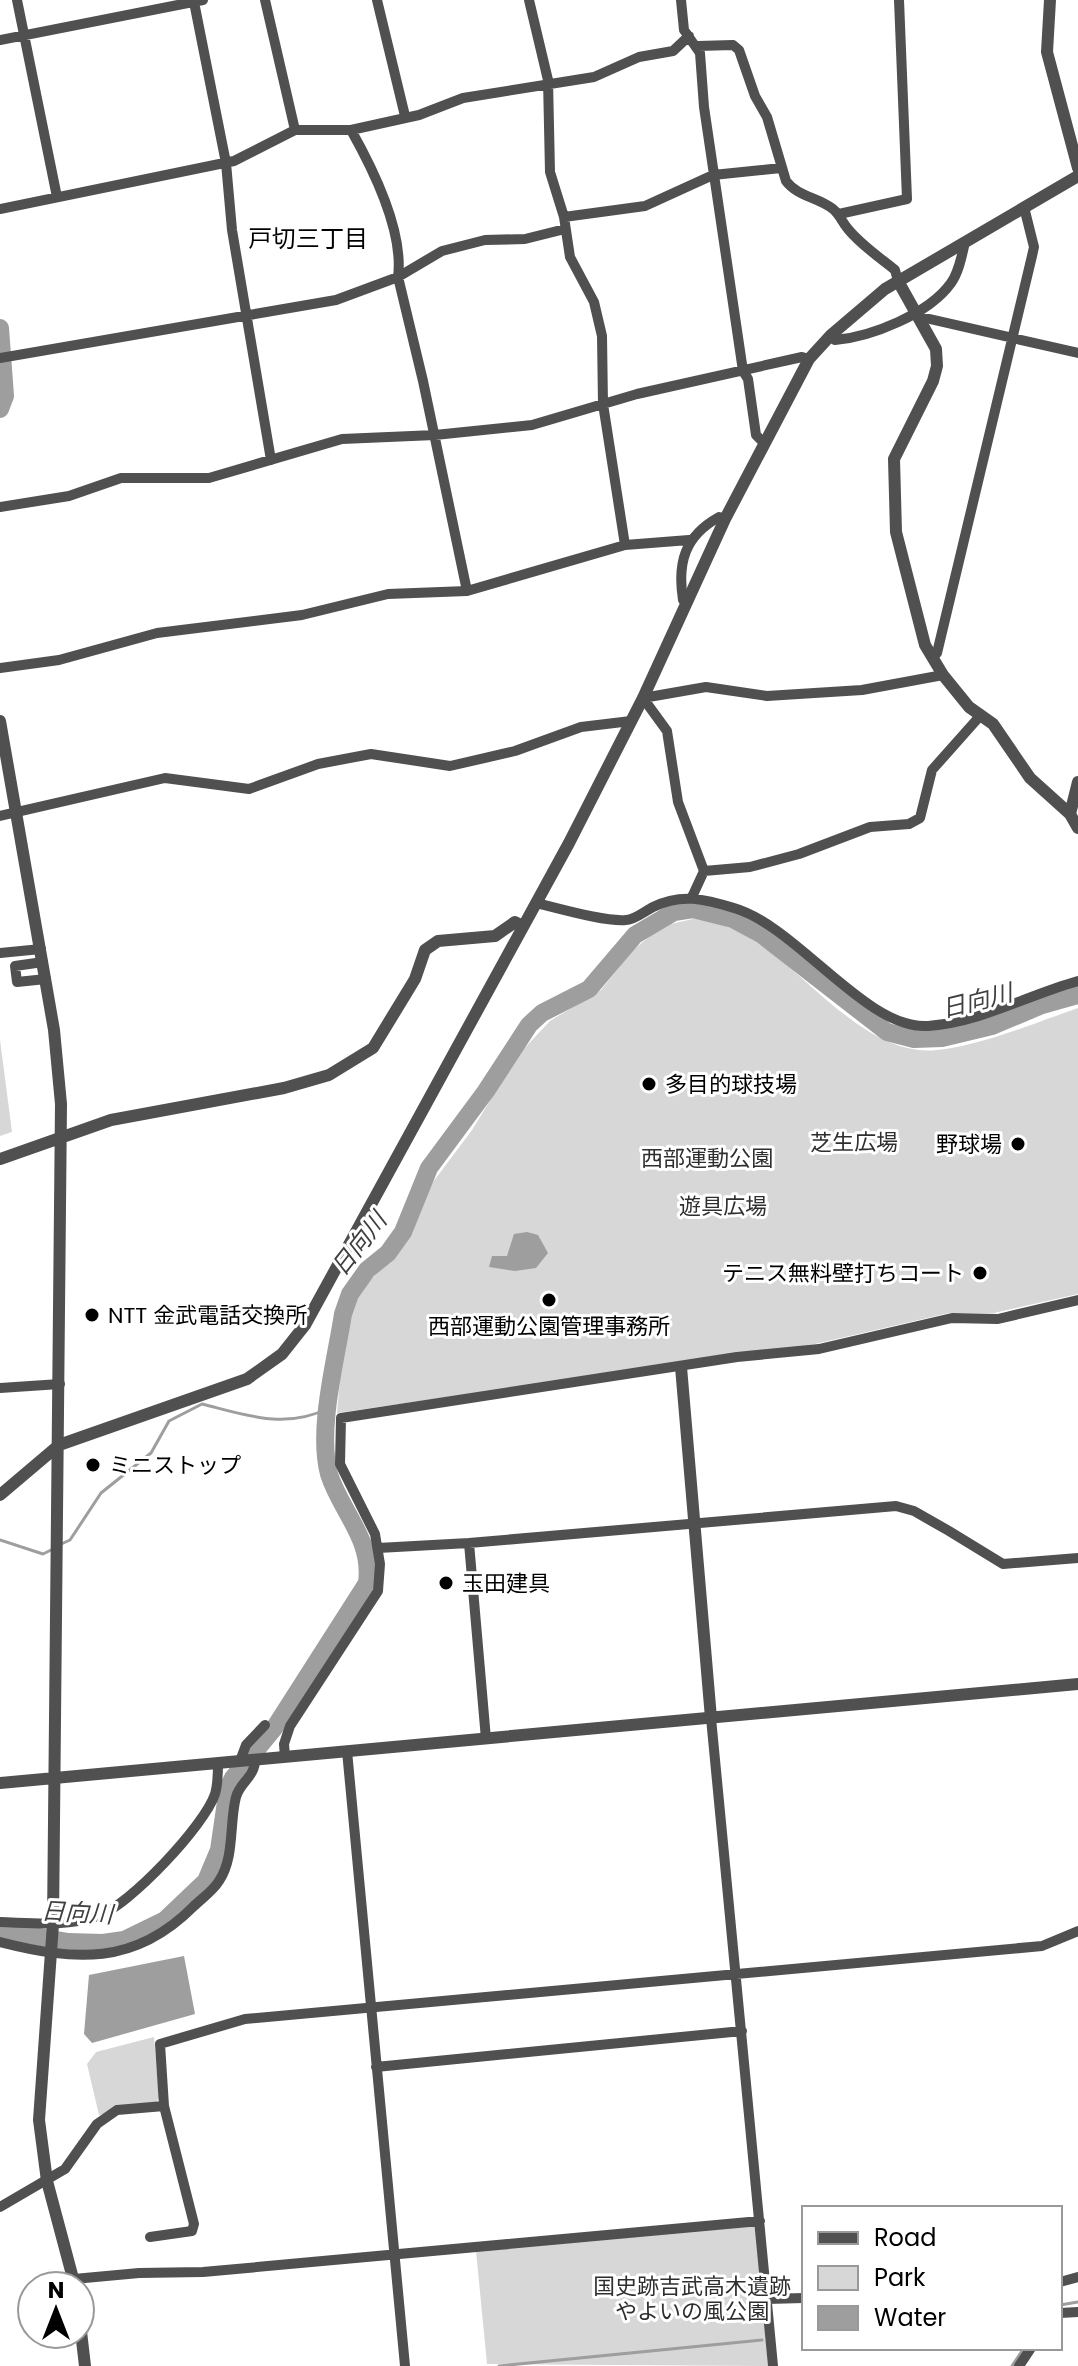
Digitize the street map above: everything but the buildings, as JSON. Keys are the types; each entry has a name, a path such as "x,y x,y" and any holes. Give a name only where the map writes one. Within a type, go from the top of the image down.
{"street":[{"path":"17,0 57,197"},
{"path":"265,0 295,130"},
{"path":"377,0 405,116"},
{"path":"529,0 547,85 550,172 565,223 570,257 598,317 603,404 625,545"},
{"path":"681,0 684,30 698,46 713,175 743,371 748,379 756,435 763,442"},
{"path":"839,214 907,199 899,0"},
{"path":"1050,0 1046,25 1050,71 1078,168"},
{"path":"0,40 198,1 226,163 245,314 271,460"},
{"path":"0,209 226,163 295,130 351,130 419,115 463,98 594,77 639,57 673,51 689,36"},
{"path":"698,46 733,45 745,58 781,168 792,189 818,199 839,214 847,228 869,251 895,270 901,291 918,314 936,349 937,366 894,459 894,518 922,633 943,675 980,716 993,724 1030,778 1070,814 1078,828"},
{"path":"351,130 379,180 400,261 398,277 467,591"},
{"path":"3,357 336,300 398,277 442,251 485,240 525,239 565,223 645,206 713,175 781,168"},
{"path":"0,1495 59,1445 247,1379 282,1354 305,1325 536,903 643,698 763,442 809,359 830,336 898,281 1078,176"},
{"path":"932,657 937,653 1034,247 1024,207"},
{"path":"830,336 835,340 861,338 918,314 950,285 965,242"},
{"path":"918,314 1078,353"},
{"path":"0,507 69,496 121,478 209,478 342,439 435,435 532,425 603,404 802,357 809,359"},
{"path":"687,603 683,600 681,581 689,540 701,527 719,517 725,519"},
{"path":"0,668 59,660 157,633 302,615 388,594 467,591 625,545 689,540"},
{"path":"643,698 706,687 767,696 862,690 943,675"},
{"path":"643,698 667,731 678,802 704,871 692,897"},
{"path":"704,871 750,867 799,854 870,827 909,824 920,818 932,770 980,716"},
{"path":"0,721 54,1030 62,1140 53,1926 39,2120 47,2181 71,2270"},
{"path":"0,816 165,778 249,789 318,764 371,754 450,766 515,751 581,727 631,721"},
{"path":"1070,814 1078,782"},
{"path":"536,903 627,920 674,898 692,897 753,915 891,1020 924,1026 964,1021 1078,981"},
{"path":"0,1159 62,1140 111,1120 254,1094 329,1075 373,1048 415,979 425,950 438,941 495,936 515,922 523,926"},
{"path":"0,953 42,956"},
{"path":"42,956 15,966 17,982 46,979"},
{"path":"285,1757 284,1744 290,1726 378,1591 375,1534 340,1464 341,1418 737,1357 819,1349 952,1318 998,1319 1078,1300"},
{"path":"681,1367 773,2366"},
{"path":"0,1388 60,1384"},
{"path":"378,1548 896,1506 938,1524 1003,1564 1078,1558"},
{"path":"469,1543 486,1739"},
{"path":"0,1783 1078,1684"},
{"path":"240,1761 246,1745 265,1725"},
{"path":"347,1751 405,2366"},
{"path":"0,1942 74,1957 126,1949 172,1928 219,1881 228,1858 236,1796 251,1776 256,1760"},
{"path":"0,1922 53,1926 101,1915 131,1898 205,1812 214,1795 218,1763"},
{"path":"150,2237 192,2231 194,2224 164,2106 160,2044 245,2019 1042,1946 1078,1931"},
{"path":"376,2067 742,2031"},
{"path":"0,2207 47,2181 78,2155 97,2124 117,2110 164,2106"},
{"path":"96,2281 760,2221"},
{"path":"767,2299 802,2298"}],"green space":[{"name":"西部運動公園","path":"697,918 749,936 851,1020 896,1045 919,1050 955,1047 999,1036 1078,1008 1078,1294 994,1313 949,1313 815,1344 337,1413 344,1334 356,1295 406,1243 433,1182 472,1130 518,1055 550,1021 601,990 633,950 650,936 671,924"},
{"path":"0,1040 12,1132 0,1136"},
{"path":"154,2037 159,2097 156,2104 99,2115 87,2064 96,2052"},
{"name":"国史跡吉武高木遺跡 やよいの風公園","path":"752,2225 756,2229 768,2366 487,2364 476,2251"}],"water":[{"path":"527,1232 538,1235 548,1253 536,1268 515,1271 489,1267 492,1256 507,1256 514,1234"},
{"path":"184,1956 195,2014 92,2043 84,2034 89,1975"}],"waterway":[{"path":"0,328 5,396 0,409"},
{"name":"日向川","path":"0,1930 68,1942 124,1940 165,1920 206,1881 219,1850 228,1788 233,1778 275,1727 367,1583 368,1567 361,1539 334,1488 326,1456 329,1394 343,1314 350,1294 367,1270 388,1253 403,1232 429,1168 486,1091 529,1025 542,1013 589,989 635,935 674,912 693,909 733,919 761,934 887,1032 914,1039 942,1038 992,1026 1042,1005 1078,995"},
{"path":"59,1545 70,1540 101,1493 151,1453 169,1421 202,1404 250,1416 281,1419 313,1415 329,1408"},
{"path":"0,1540 43,1554 53,1549"},
{"path":"1062,2305 1078,2302"},
{"path":"499,2366 762,2340"},
{"path":"1012,2366 1023,2350"}],"place":[{"name":"多目的球技場","path":"649,1084"},
{"name":"野球場","path":"1018,1144"},
{"name":"テニス無料壁打ちコート","path":"980,1273"},
{"name":"西部運動公園管理事務所","path":"549,1300"},
{"name":"NTT 金武電話交換所","path":"92,1315"},
{"name":"ミニストップ","path":"93,1465"},
{"name":"玉田建具","path":"446,1583"}],"district":[{"name":"戸切三丁目","path":"308,239"}],"park label":[{"name":"芝生広場","path":"854,1142"},
{"name":"遊具広場","path":"723,1206"}]}
